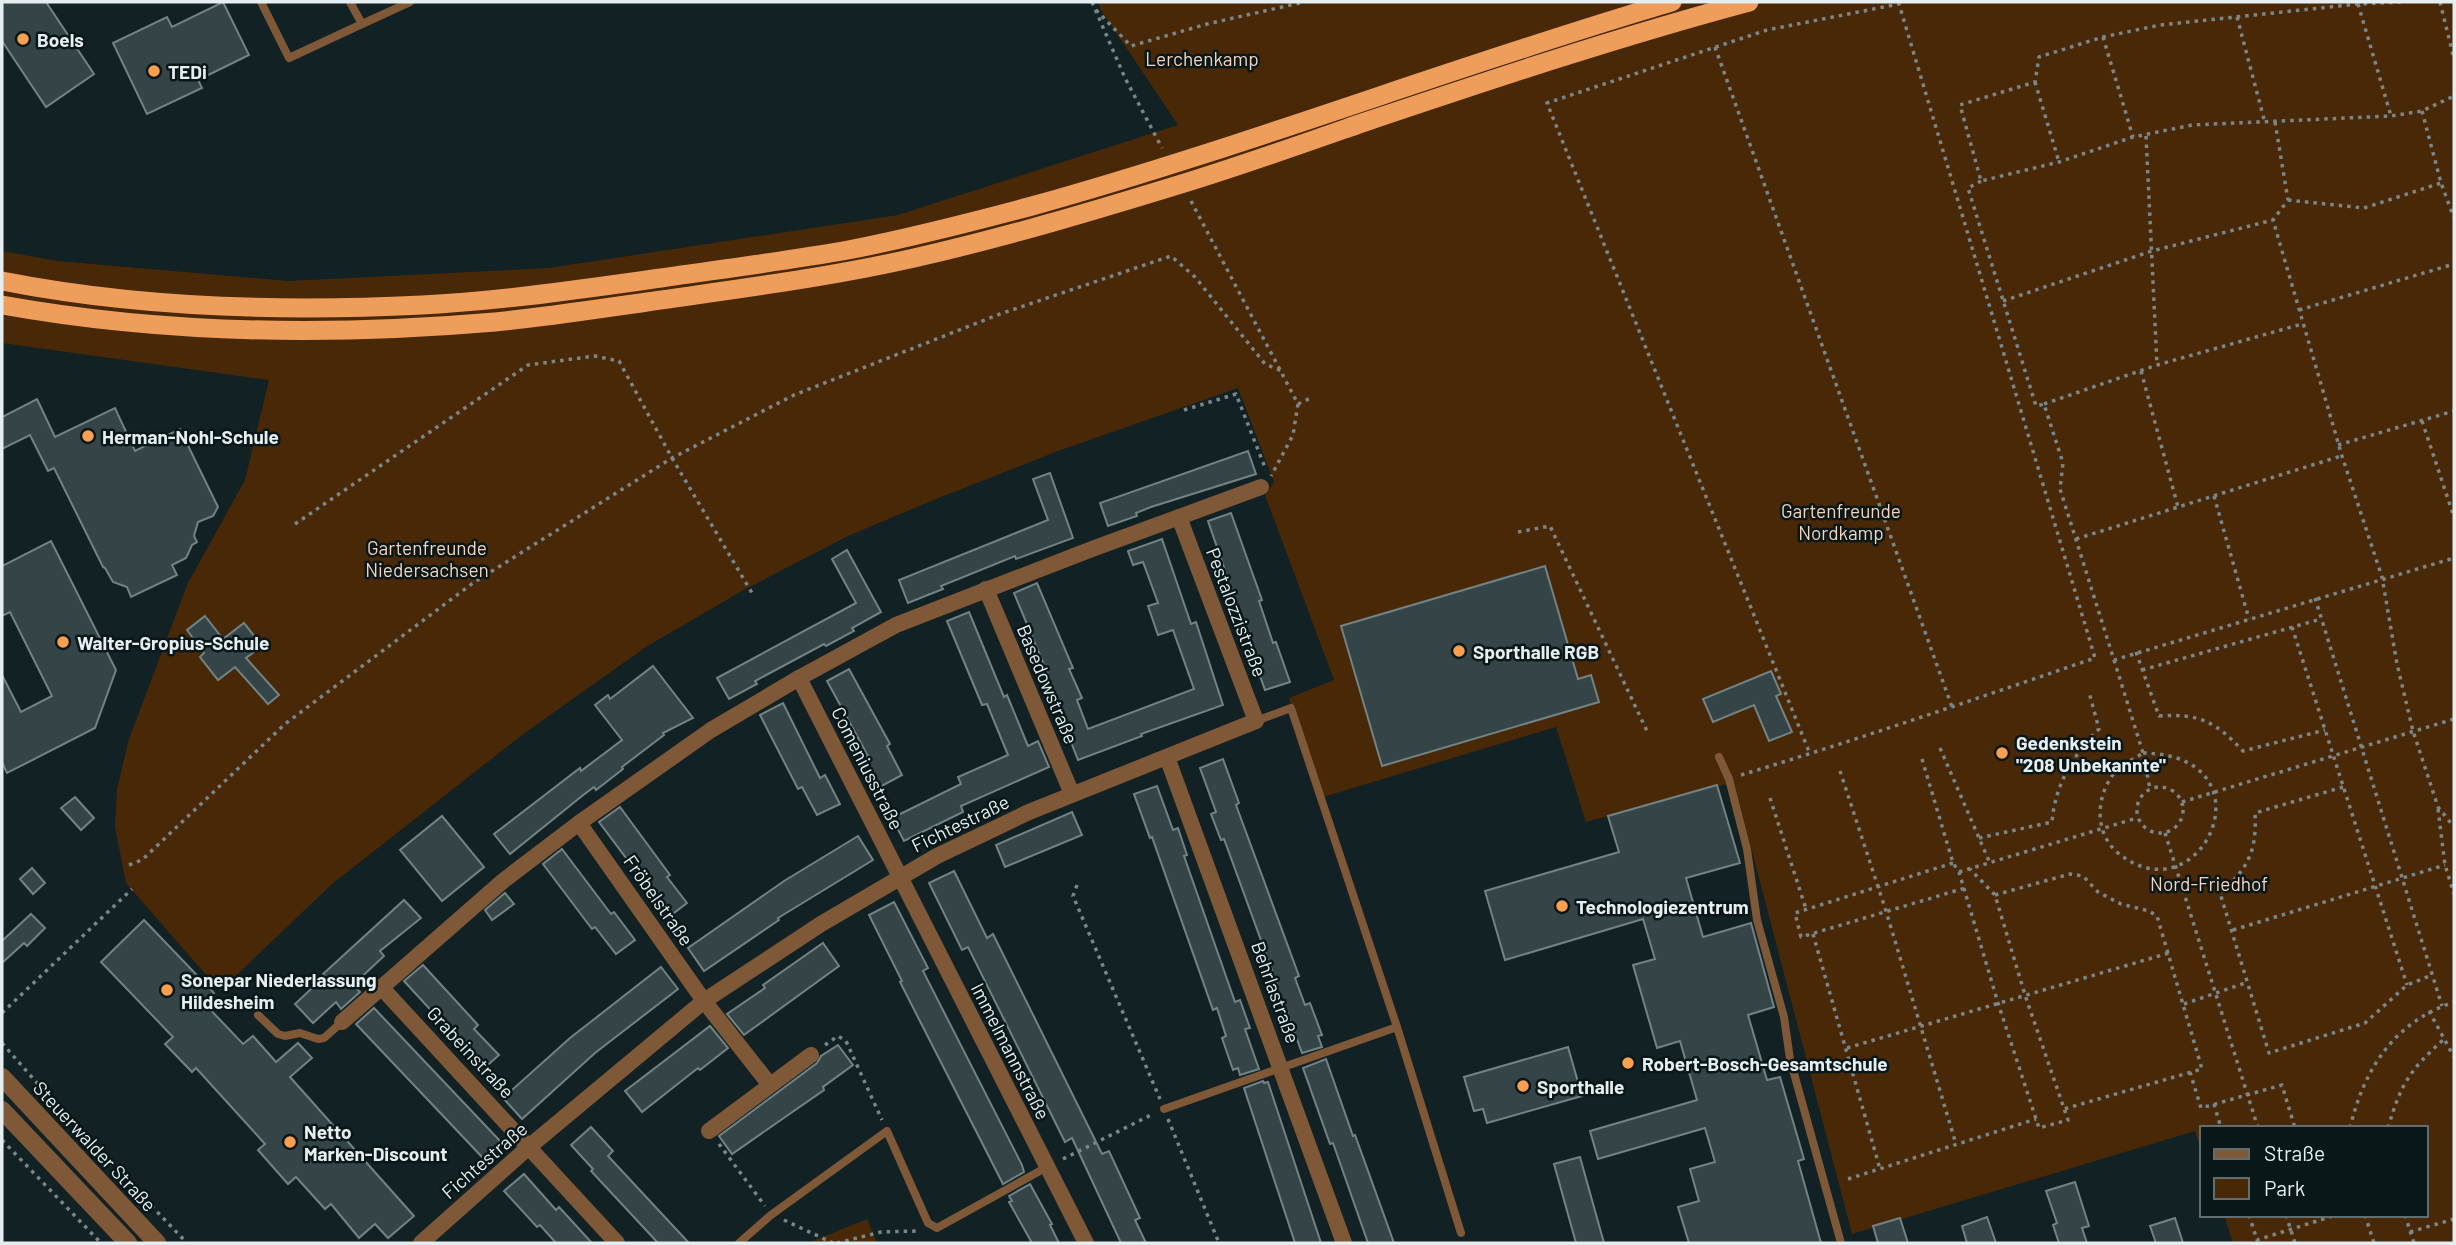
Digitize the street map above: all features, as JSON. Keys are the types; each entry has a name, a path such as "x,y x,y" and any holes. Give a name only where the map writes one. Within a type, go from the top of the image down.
{"highway":[{"path":"2,281 89,296 190,304 354,307 424,305 571,291 850,250 1032,206 1125,178 1577,30 1672,2"},
{"path":"2,305 87,318 191,326 275,330 427,327 575,312 858,269 915,258 1011,233 1196,179 1452,93 1748,2"}],"street":[{"path":"342,1022 502,881 579,822 711,730 799,678 897,625 1092,548 1262,487"},
{"name":"Pestalozzistraße","path":"1179,517 1255,721"},
{"name":"Basedowstraße","path":"986,589 1072,794"},
{"name":"Comeniusstraße","path":"799,678 900,877"},
{"name":"Fichtestraße","path":"421,1243 530,1146 704,1001 821,924 900,877 980,835 1072,794 1255,721"},
{"name":"Behrlastraße","path":"1167,757 1344,1243"},
{"name":"Fröbelstraße","path":"579,822 704,1001"},
{"name":"Immelmannstraße","path":"900,877 1086,1243"},
{"name":"Grabeinstraße","path":"381,987 617,1243"},
{"path":"704,1001 770,1085"},
{"path":"709,1131 811,1055"},
{"name":"Steuerwalder Straße","path":"2,1077 157,1243"},
{"path":"2,1110 128,1243"}],"lane":[{"path":"261,2 289,58 410,2"},
{"path":"349,2 362,24"},
{"path":"1255,721 1291,708 1397,1027 1461,1233"},
{"path":"1719,757 1729,779 1747,849 1757,920 1784,1017 1790,1059 1841,1243"},
{"path":"258,1015 278,1034 285,1036 300,1033 318,1039 324,1038 342,1022"},
{"path":"1164,1109 1397,1027"},
{"path":"739,1243 771,1215 887,1131 928,1223 937,1228 1047,1167"}],"path":[{"path":"1092,2 1125,78"},
{"path":"1094,8 1131,46 1207,24 1304,2"},
{"path":"2059,162 2035,82 2039,57 2104,37 2160,25 2401,2"},
{"path":"2440,2 2454,59"},
{"path":"1729,779 1810,754 2095,658 1899,4 1768,30 1547,103 1810,754"},
{"path":"2358,4 2391,116"},
{"path":"2237,17 2265,122"},
{"path":"2104,37 2133,137"},
{"path":"1714,46 1952,707"},
{"path":"1981,181 1961,105 2035,82"},
{"path":"2302,323 2157,365 2036,406 1968,188 1981,181 2059,162 2133,137 2192,125 2391,116 2422,111 2454,96"},
{"path":"2422,111 2441,183 2454,218"},
{"path":"2003,300 2152,251 2273,220 2288,200 2275,122"},
{"path":"2146,136 2157,365"},
{"path":"2288,200 2364,208 2441,183"},
{"path":"2273,220 2338,445 2382,577 2397,664 2413,731 2438,807 2445,865 2454,894"},
{"path":"129,865 142,860 285,724 461,591 672,458 794,395 1000,314 1171,256 1195,277 1265,364 1282,371"},
{"path":"2299,310 2454,264"},
{"path":"1184,410 1236,394 1269,478 1293,435 1298,404 1228,271"},
{"path":"295,524 528,365 595,356 619,361 751,593"},
{"path":"2141,372 2178,507"},
{"path":"1298,404 1313,397"},
{"path":"2044,404 2063,463 2060,489 2143,753 2150,789"},
{"path":"2338,445 2454,411"},
{"path":"2422,421 2454,517"},
{"path":"2076,539 2342,456"},
{"path":"2214,496 2249,619"},
{"path":"1518,532 1550,526 1647,731"},
{"path":"2114,660 2382,577 2454,558"},
{"path":"2315,598 2442,1006"},
{"path":"2142,670 2321,619"},
{"path":"2292,627 2407,985"},
{"path":"2136,652 2159,716 2185,714 2206,721 2228,735 2244,751 2325,730"},
{"path":"1979,838 2052,822 2059,787 2082,746 2099,729 2089,692"},
{"path":"2182,802 2454,719"},
{"path":"1940,748 1989,861"},
{"path":"2143,753 2185,760 2201,772 2215,792 2216,818 2209,839 2197,855 2175,867 2150,869 2131,863 2112,848 2102,828 2100,805 2106,784 2119,769 2143,753"},
{"path":"1922,758 1952,863 1965,888 1998,1003 2039,1128 2068,1119 2025,995 1995,895 1970,869"},
{"path":"1840,771 1886,911 1956,1144"},
{"path":"2160,787 2171,790 2182,802 2181,821 2175,829 2156,833 2147,830 2137,818 2140,800 2150,789 2160,787"},
{"path":"2343,788 2255,813 2257,838 2250,859 2234,881 2220,892 2269,1053 2365,1023 2407,985 2432,975"},
{"path":"1770,798 1806,910"},
{"path":"2438,807 2454,827"},
{"path":"1959,872 2137,818"},
{"path":"2165,833 2257,1126"},
{"path":"1952,863 1795,913 1801,937 1965,888"},
{"path":"2233,930 2445,865"},
{"path":"1995,895 2070,874 2083,876 2098,892 2121,904 2149,911 2157,916 2169,953 2202,1069 2064,1109"},
{"path":"1077,885 1073,896 1219,1243"},
{"path":"2,1013 132,888"},
{"path":"1813,934 1880,1169"},
{"path":"1847,1048 2169,953"},
{"path":"2184,1004 2248,982"},
{"path":"2350,1126 2357,1099 2373,1065 2395,1039 2429,1011 2454,1002"},
{"path":"2429,1011 2454,1057"},
{"path":"811,1055 838,1036 846,1041 887,1131"},
{"path":"2389,1126 2402,1086 2420,1061 2444,1039"},
{"path":"2,1043 72,1123 187,1243"},
{"path":"2190,1072 2201,1108 2282,1085 2294,1126"},
{"path":"2214,1104 2220,1126"},
{"path":"1047,1167 1164,1109"},
{"path":"1848,1179 2036,1119"},
{"path":"709,1131 771,1215 835,1243 881,1232 925,1231 931,1226"},
{"path":"2,1140 101,1243"},
{"path":"2250,1217 2257,1240 2322,1217"},
{"path":"2287,1217 2295,1243"},
{"path":"2366,1217 2374,1243"},
{"path":"2406,1217 2414,1243"},
{"path":"2410,1232 2454,1219"}],"green space":[{"path":"1098,2 2454,2 2454,1243 2233,1243 2225,1217 2428,1217 2428,1126 2200,1126 2200,1146 2195,1131 1852,1234 1734,782 1586,822 1556,727 1323,797 1289,698 1334,680 1265,495 1274,482 1238,388 1058,451 848,536 740,592 646,647 522,735 332,884 220,991 126,883 115,827 117,789 129,739 188,583 245,480 269,380 2,343 2,251 57,261 289,281 549,268 898,215 1178,125"},
{"path":"867,1219 877,1243 808,1243"}],"building":[{"path":"2,2 46,2 94,74 46,107 2,41"},
{"path":"223,2 249,55 198,80 202,88 147,114 113,43 167,17 172,27"},
{"path":"37,399 55,437 115,408 135,451 180,429 218,507 213,516 198,522 194,536 197,542 192,545 186,558 172,565 177,575 131,597 127,587 113,582 103,567 54,468 48,471 30,435 2,449 2,417"},
{"path":"1248,451 1256,474 1151,507 1136,513 1137,516 1108,526 1100,503"},
{"path":"1050,473 1073,538 1016,559 1015,556 941,586 943,589 908,603 899,580 1048,520 1033,479"},
{"path":"1231,513 1262,600 1259,601 1273,643 1276,642 1290,682 1265,690 1208,521"},
{"path":"1162,539 1191,624 1196,622 1223,705 1078,760 1046,678 1049,677 1014,593 1037,583 1073,668 1069,669 1082,698 1077,700 1088,729 1194,689 1173,630 1158,635 1148,606 1158,603 1143,562 1133,565 1128,551"},
{"name":"Walter-Gropius-Schule","path":"51,541 116,670 95,728 7,773 2,762 2,675 21,712 52,696 10,612 2,616 2,566"},
{"path":"847,550 881,612 852,628 854,631 755,681 757,684 729,699 717,678 856,603 832,559"},
{"name":"Sporthalle RGB","path":"1545,566 1578,679 1591,675 1599,702 1382,766 1341,626"},
{"path":"969,612 1004,697 1007,695 1028,746 1038,741 1049,767 961,806 963,812 904,841 892,818 961,784 958,777 1008,755 987,704 982,705 947,621"},
{"path":"205,616 223,639 244,623 262,646 246,658 279,695 268,704 235,667 218,680 200,657 204,653 187,630"},
{"path":"653,666 693,718 663,733 664,735 622,767 623,769 596,790 594,787 582,796 510,854 494,834 580,768 581,771 622,740 595,705 608,695 610,699"},
{"path":"849,669 890,744 887,746 902,775 880,787 864,758 868,756 827,681"},
{"path":"1771,671 1781,694 1776,696 1792,732 1769,741 1754,705 1713,722 1703,699"},
{"path":"783,703 820,778 825,775 840,804 817,815 802,787 798,789 760,715"},
{"path":"1223,759 1239,803 1236,805 1299,976 1295,978 1305,1005 1310,1003 1322,1035 1318,1036 1322,1047 1302,1053 1287,1012 1282,1013 1272,986 1277,984 1224,839 1221,840 1211,814 1216,812 1200,768"},
{"path":"1717,785 1740,863 1686,878 1703,937 1751,923 1774,1007 1748,1015 1767,1080 1780,1077 1804,1159 1798,1161 1821,1243 1689,1243 1678,1207 1699,1201 1690,1169 1715,1162 1705,1128 1598,1159 1590,1131 1697,1100 1680,1041 1657,1048 1633,965 1655,959 1643,919 1505,960 1485,891 1619,852 1608,816"},
{"path":"1157,786 1173,830 1178,828 1187,855 1184,856 1235,1002 1240,1000 1250,1028 1245,1029 1259,1069 1240,1075 1238,1068 1233,1070 1222,1038 1226,1036 1217,1008 1213,1010 1152,837 1150,838 1134,794"},
{"path":"75,797 94,818 81,830 61,808"},
{"path":"620,807 687,903 666,919 647,892 650,890 599,822"},
{"path":"1072,812 1082,835 1005,867 996,845"},
{"path":"442,816 484,867 442,901 400,850"},
{"path":"858,836 873,860 778,918 779,920 704,971 688,948 784,881"},
{"path":"562,849 611,914 614,912 635,940 616,954 595,927 592,929 543,864"},
{"path":"32,868 45,883 33,894 20,879"},
{"path":"954,871 987,938 993,934 1102,1154 1109,1151 1140,1218 1135,1220 1146,1243 1121,1243 1072,1138 1065,1142 968,947 962,950 929,883"},
{"path":"505,893 514,904 492,920 485,910"},
{"path":"404,900 421,918 380,951 384,956 353,985 360,992 341,1009 336,1002 313,1023 295,1004 325,976 323,974"},
{"path":"894,902 928,968 923,971 1022,1165 1024,1172 1003,1184 900,982 902,981 869,915"},
{"path":"31,914 45,928 27,946 24,943 2,963 2,941"},
{"path":"144,920 214,993 204,1003 243,1044 253,1036 276,1062 298,1043 312,1058 290,1077 414,1216 388,1238 375,1224 359,1238 331,1204 325,1209 296,1177 288,1184 258,1150 265,1144 196,1068 192,1072 165,1044 173,1037 101,962"},
{"path":"823,943 839,966 744,1035 727,1014"},
{"path":"423,965 478,1025 474,1029 499,1055 480,1072 456,1045 460,1042 404,981"},
{"path":"661,967 678,989 595,1053 522,1119 503,1098 570,1038"},
{"path":"374,1008 501,1142 483,1158 356,1024"},
{"path":"710,1026 728,1048 642,1112 625,1091"},
{"path":"838,1045 853,1065 823,1087 824,1090 732,1154 719,1136"},
{"name":"Sporthalle","path":"1568,1047 1582,1096 1487,1123 1483,1109 1474,1111 1464,1077"},
{"path":"1326,1059 1394,1243 1368,1243 1333,1143 1330,1144 1303,1068"},
{"path":"1263,1081 1268,1082 1321,1243 1295,1243 1244,1088"},
{"path":"591,1127 613,1151 608,1156 689,1243 658,1243 591,1171 593,1169 571,1145"},
{"path":"1580,1157 1604,1243 1576,1243 1554,1164"},
{"path":"524,1174 556,1210 559,1207 592,1243 556,1243 540,1225 537,1227 504,1191"},
{"path":"2075,1182 2089,1226 2082,1228 2087,1243 2059,1243 2053,1225 2057,1223 2046,1191"},
{"path":"1030,1184 1059,1243 1032,1243 1009,1202 1012,1201 1009,1196"},
{"path":"1987,1217 1996,1243 1967,1243 1962,1226"},
{"path":"1900,1218 1908,1243 1878,1243 1873,1226"},
{"path":"2175,1218 2183,1243 2156,1243 2150,1226"}],"place":[{"name":"Boels","path":"23,39"},
{"name":"TEDi","path":"154,71"},
{"name":"Herman-Nohl-Schule","path":"88,436"},
{"name":"Walter-Gropius-Schule","path":"63,642"},
{"name":"Sporthalle RGB","path":"1459,651"},
{"name":"Gedenkstein \"208 Unbekannte\"","path":"2002,753"},
{"name":"Technologiezentrum","path":"1562,906"},
{"name":"Sonepar Niederlassung Hildesheim","path":"167,990"},
{"name":"Robert-Bosch-Gesamtschule","path":"1628,1063"},
{"name":"Sporthalle","path":"1523,1086"},
{"name":"Netto Marken-Discount","path":"290,1142"}],"park label":[{"name":"Lerchenkamp","path":"1202,58"},
{"name":"Gartenfreunde Nordkamp","path":"1841,521"},
{"name":"Gartenfreunde Niedersachsen","path":"427,558"},
{"name":"Nord-Friedhof","path":"2209,883"}]}
